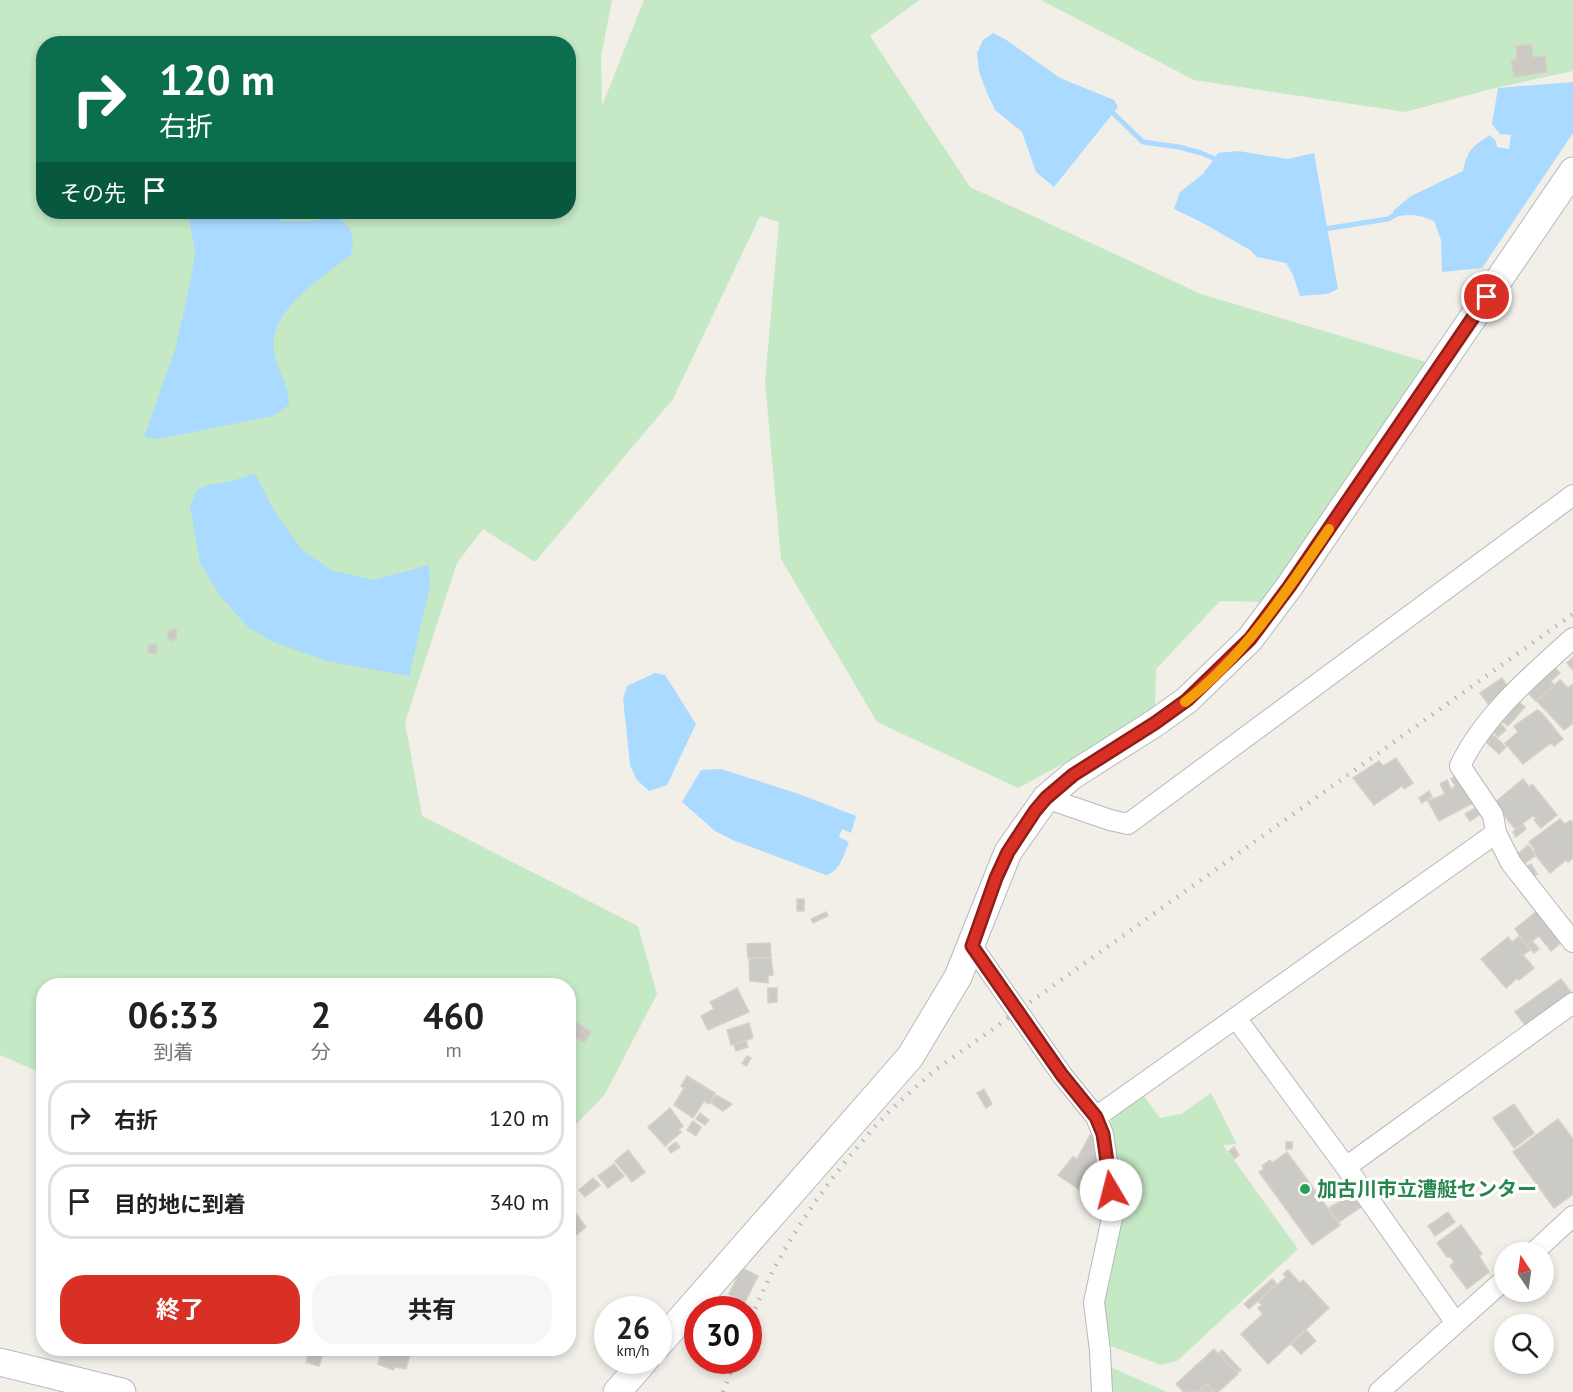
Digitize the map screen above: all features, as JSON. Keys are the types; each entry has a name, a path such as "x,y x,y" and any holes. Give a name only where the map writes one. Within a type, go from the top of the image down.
{"street":[{"path":"672,1329 909,1057 952,987 972,946 996,878 1008,852 1046,798 1073,775 1187,700 1250,639 1289,587 1573,171"},
{"path":"1046,798 1128,824 1573,495"},
{"path":"1573,638 1540,668 1486,724 1460,766 1493,815 1497,833 1512,863 1573,942"},
{"path":"1096,1117 1497,833"},
{"path":"972,946 1062,1075 1096,1117 1103,1134 1114,1209 1094,1302 1100,1351 1101,1392"},
{"path":"1346,1167 1573,1003"},
{"path":"1236,1018 1346,1167 1456,1323"},
{"path":"1545,1242 1573,1216"},
{"path":"1379,1392 1494,1289"},
{"path":"0,1362 122,1392"},
{"path":"617,1392 633,1374"}],"green space":[{"path":"0,0 612,0 601,57 602,106 644,0 919,0 870,36 970,187 1201,294 1433,364 1265,602 1220,601 1156,669 1155,714 1018,788 877,722 781,559 765,382 779,222 760,216 673,399 535,562 483,529 457,563 405,722 422,816 638,926 657,994 605,1094 576,1125 576,978 36,978 36,1071 0,1055"},
{"path":"1041,0 1573,0 1573,71 1499,87 1405,112 1194,80"},
{"path":"1141,1092 1160,1118 1181,1114 1211,1093 1237,1144 1223,1145 1298,1249 1177,1361 1161,1365 1111,1346 1107,1341 1102,1314 1111,1120 1113,1114"},
{"path":"1108,1366 1167,1392 1111,1392"}],"water":[{"path":"993,33 1060,78 1114,100 1118,107 1054,187 1036,172 1022,132 995,110 987,93 979,72 977,53 983,40"},
{"path":"1573,82 1573,133 1482,268 1442,272 1441,240 1434,221 1415,215 1395,217 1393,211 1411,196 1463,171 1472,149 1490,135 1496,141 1497,147 1509,149 1511,135 1500,134 1492,124 1498,88"},
{"path":"1238,151 1288,159 1314,153 1338,289 1327,294 1300,296 1286,263 1257,257 1250,250 1174,209 1180,192 1203,174 1218,153"},
{"path":"189,219 311,221 339,219 349,228 353,242 351,255 299,296 279,323 274,337 274,352 287,391 289,405 273,416 158,439 144,437 175,350 195,252"},
{"path":"255,474 275,512 303,551 333,571 374,580 429,565 430,586 409,676 331,662 273,642 249,628 220,596 200,563 190,506 197,490 208,485"},
{"path":"655,673 665,675 696,724 667,785 649,791 636,779 630,765 623,699 627,686"},
{"path":"721,769 799,794 856,816 851,833 842,829 839,837 849,842 835,870 826,875 733,840 715,831 682,802 701,770"}],"building":[{"path":"1531,44 1533,57 1545,56 1547,72 1514,77 1511,60 1517,59 1516,46"},
{"path":"175,629 176,639 172,641 167,637 168,631"},
{"path":"149,644 157,645 156,654 148,653"},
{"path":"1573,657 1573,670 1567,663"},
{"path":"1553,666 1560,673 1551,681 1554,685 1536,701 1526,691"},
{"path":"1502,678 1509,689 1488,704 1480,693"},
{"path":"1560,680 1568,688 1573,684 1573,723 1564,730 1537,701"},
{"path":"1516,700 1525,707 1508,726 1499,719"},
{"path":"1537,710 1563,739 1554,746 1551,743 1523,764 1505,743 1518,732 1514,726"},
{"path":"1499,721 1506,730 1498,737 1490,728"},
{"path":"1492,734 1506,747 1499,754 1486,742"},
{"path":"1396,758 1413,783 1404,789 1402,786 1374,805 1353,778 1379,761 1383,766"},
{"path":"1459,774 1475,802 1439,821 1428,801 1445,794 1440,784 1447,780 1451,789 1455,786 1451,779"},
{"path":"1523,779 1529,787 1532,784 1557,815 1541,828 1534,820 1536,818 1534,815 1515,829 1494,803"},
{"path":"1429,791 1432,797 1422,803 1419,798"},
{"path":"1475,808 1479,815 1470,821 1465,814"},
{"path":"1560,819 1565,824 1571,820 1573,823 1573,858 1568,862 1566,860 1550,873 1533,852 1535,850 1529,842"},
{"path":"1523,824 1526,829 1516,837 1513,832"},
{"path":"1528,845 1536,855 1522,865 1515,856"},
{"path":"1531,864 1537,874 1528,880 1522,869"},
{"path":"797,899 804,899 804,911 797,911"},
{"path":"1537,911 1562,942 1551,951 1539,936 1527,945 1515,929"},
{"path":"826,912 828,916 813,923 811,919"},
{"path":"1519,936 1530,950 1523,955 1534,968 1506,988 1481,959 1508,937 1512,942"},
{"path":"1532,941 1539,949 1534,953 1527,945"},
{"path":"770,943 771,957 748,958 747,944"},
{"path":"771,958 773,975 768,976 768,983 750,981 749,959"},
{"path":"1561,979 1571,992 1525,1025 1515,1012"},
{"path":"737,988 749,1012 708,1030 701,1016 714,1009 710,1002"},
{"path":"768,988 777,988 777,1002 768,1003"},
{"path":"576,1022 591,1032 585,1042 576,1038"},
{"path":"749,1023 753,1038 731,1045 727,1030"},
{"path":"746,1041 748,1047 736,1051 734,1045"},
{"path":"747,1056 751,1058 746,1066 742,1063"},
{"path":"687,1076 715,1093 709,1104 704,1101 693,1118 674,1105 684,1088 681,1086"},
{"path":"984,1089 992,1104 986,1108 977,1093"},
{"path":"716,1095 732,1104 723,1111 711,1103"},
{"path":"1514,1104 1534,1133 1514,1148 1493,1118"},
{"path":"670,1108 683,1126 679,1129 681,1132 665,1146 648,1127"},
{"path":"700,1113 709,1120 705,1125 696,1119"},
{"path":"1558,1119 1573,1139 1573,1194 1554,1208 1513,1152"},
{"path":"693,1121 701,1127 696,1136 687,1130"},
{"path":"1090,1135 1097,1140 1100,1164 1080,1190 1058,1175 1073,1157 1077,1159"},
{"path":"676,1142 680,1147 671,1153 668,1148"},
{"path":"1286,1142 1292,1142 1292,1149 1286,1149"},
{"path":"1234,1147 1239,1155 1234,1159 1229,1151"},
{"path":"628,1150 645,1172 632,1182 615,1161"},
{"name":"加古川市立漕艇センター","path":"1287,1152 1340,1225 1312,1245 1259,1172 1264,1169 1262,1166 1270,1160 1272,1163"},
{"path":"614,1164 624,1176 608,1188 598,1176"},
{"path":"593,1178 600,1185 585,1197 579,1190"},
{"path":"1352,1194 1361,1207 1339,1222 1329,1208"},
{"path":"1448,1212 1455,1222 1435,1236 1428,1226"},
{"path":"576,1214 586,1227 576,1235"},
{"path":"1461,1225 1482,1254 1479,1256 1489,1272 1467,1289 1450,1266 1454,1262 1451,1257 1447,1257 1437,1243"},
{"path":"742,1268 758,1276 748,1296 729,1294"},
{"path":"1288,1270 1300,1283 1303,1280 1329,1308 1268,1364 1241,1334 1263,1314 1258,1308 1262,1305 1259,1302 1286,1277 1283,1274"},
{"path":"1272,1279 1277,1284 1249,1309 1244,1304"},
{"path":"1306,1330 1316,1341 1301,1354 1291,1344"},
{"path":"1214,1349 1238,1374 1218,1392 1215,1392 1207,1383 1197,1392 1184,1392 1176,1384"},
{"path":"1222,1350 1241,1370 1237,1373 1219,1353"},
{"path":"308,1356 322,1356 319,1366 306,1362"},
{"path":"380,1356 410,1356 406,1369 395,1367 393,1370 378,1364"},
{"path":"1207,1385 1213,1392 1199,1392"}],"waterway":[{"path":"1113,113 1143,142 1179,147 1220,161"},
{"path":"1322,228 1388,219 1400,212"}],"railway":[{"path":"761,1296 788,1244 822,1192 880,1121 934,1071 1573,614"},
{"path":"723,1392 730,1374"}],"slow traffic":[{"path":"1185,702 1250,639 1329,529"}],"place":[{"name":"加古川市立漕艇センター","path":"1305,1189"}],"route":[{"path":"1111,1190 1103,1134 1096,1117 1062,1075 972,946 996,878 1008,852 1046,798 1073,775 1187,700 1250,639 1289,587 1487,297"}]}
